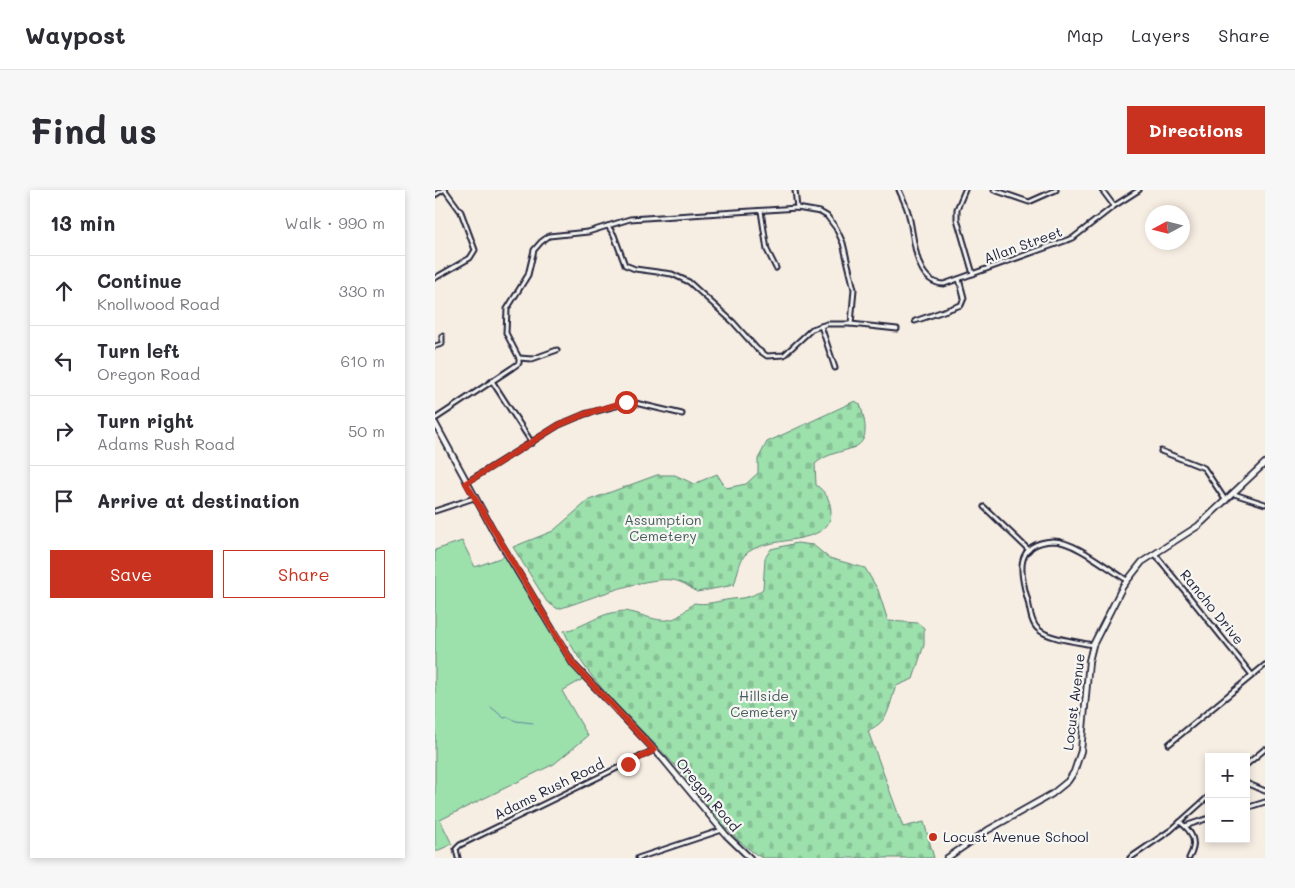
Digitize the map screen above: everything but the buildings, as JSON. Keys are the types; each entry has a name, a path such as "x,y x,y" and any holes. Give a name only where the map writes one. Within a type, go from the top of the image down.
{"street":[{"path":"435,196 444,190 461,212 472,240 474,254 436,276"},
{"path":"795,190 797,208"},
{"name":"Allan Street","path":"899,190 908,212 918,259 926,276 940,284 1073,238 1114,206 1139,190"},
{"path":"965,190 957,209 957,219 973,274"},
{"path":"994,190 1029,202 1056,190"},
{"path":"1102,190 1114,206"},
{"path":"435,419 519,363 519,358 506,333 505,316 511,300 528,275 531,257 537,245 549,236 588,232 638,218 797,208 811,209 830,218 843,243 852,280 854,305 851,324"},
{"path":"761,211 767,250 776,268"},
{"path":"608,226 614,235 625,265 635,269 672,274 689,282 762,354 774,357 784,354 805,334 821,326 851,324 897,329"},
{"path":"915,321 961,305 964,301 959,279"},
{"path":"821,326 835,368"},
{"path":"435,346 442,344 442,336"},
{"path":"519,358 532,358 557,350"},
{"path":"492,381 531,443"},
{"path":"466,483 574,418 626,402 682,414"},
{"name":"Oregon Road","path":"435,424 466,483 573,664 654,750 722,830 750,858"},
{"path":"1161,451 1204,468 1227,501"},
{"name":"Locust Avenue","path":"947,858 988,830 1053,794 1069,781 1081,751 1089,661 1093,645 1127,580 1142,562 1190,533 1227,501 1265,463"},
{"path":"1234,494 1265,504"},
{"path":"435,512 475,498"},
{"path":"984,507 1029,550"},
{"path":"1093,645 1047,635 1036,627 1021,577 1021,563 1029,550 1041,543 1057,542 1086,553 1127,580"},
{"name":"Rancho Drive","path":"1155,553 1252,675"},
{"path":"1169,744 1265,665"},
{"path":"1250,762 1265,749"},
{"name":"Adams Rush Road","path":"458,858 456,851 460,845 654,750"},
{"path":"1250,785 1265,791"},
{"path":"1130,858 1180,822 1207,798"},
{"path":"1250,807 1265,802"},
{"path":"1185,826 1205,819"},
{"path":"1180,822 1189,829 1194,841 1189,858"},
{"path":"639,858 722,830"}],"green space":[{"name":"Assumption Cemetery","path":"855,401 860,404 865,422 865,435 861,442 854,447 825,457 815,464 816,485 827,496 830,506 829,523 821,531 809,536 753,549 742,559 734,585 697,592 680,582 654,580 620,588 558,609 547,602 513,547 553,531 589,500 657,475 675,475 694,484 717,474 726,488 746,484 758,473 758,459 767,442"},
{"path":"462,541 475,567 508,555 583,679 562,691 588,736 554,764 440,820 452,844 435,852 435,550"},
{"name":"Hillside Cemetery","path":"797,543 813,545 829,558 865,568 878,590 888,621 918,623 924,628 924,645 913,679 896,686 884,718 868,731 903,827 924,822 934,858 762,858 727,829 664,753 601,687 587,670 564,631 599,617 621,611 667,620 679,616 694,603 749,597 763,589 765,558 771,549"}],"waterway":[{"path":"491,707 504,718 508,717 516,721 533,723"}],"place":[{"name":"Locust Avenue School","path":"933,837"}],"route":[{"path":"626,402 585,414 559,425 466,483 493,532 524,580 573,664 654,750 628,764"}]}
